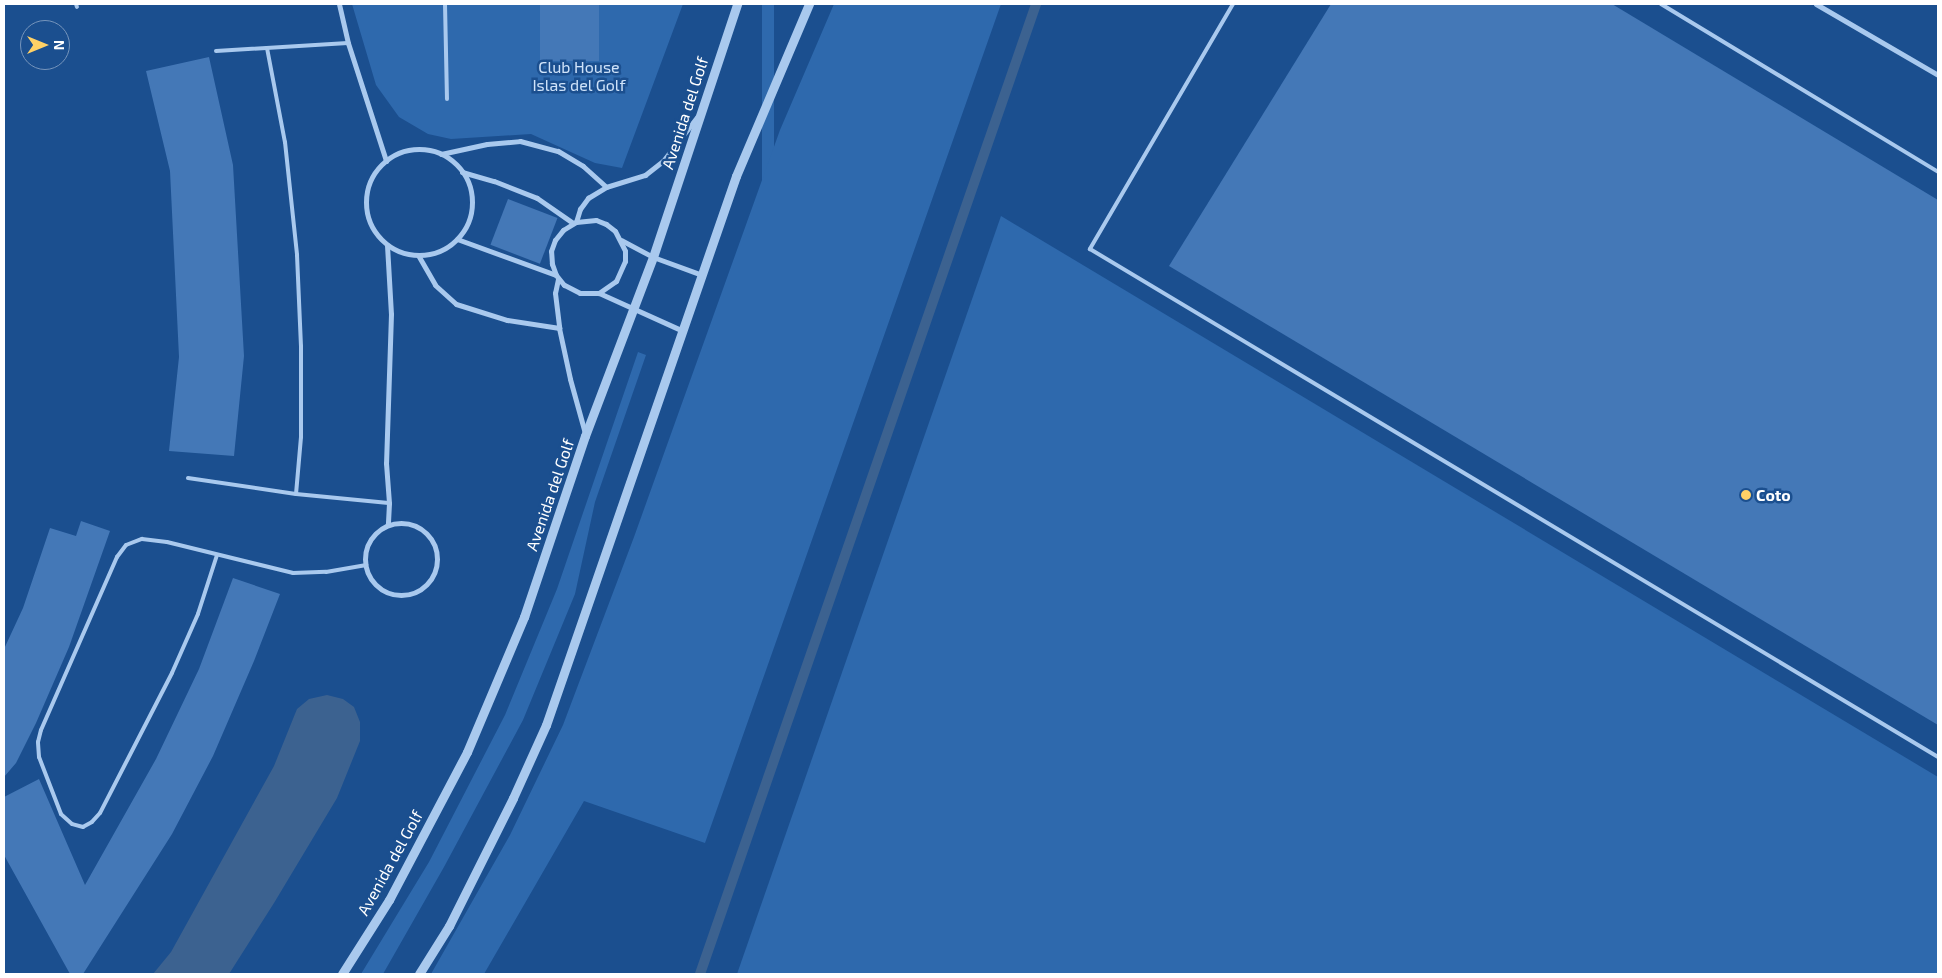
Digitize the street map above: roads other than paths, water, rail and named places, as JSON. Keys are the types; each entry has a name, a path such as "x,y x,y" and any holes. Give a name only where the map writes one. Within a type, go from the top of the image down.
{"street":[{"path":"338,4 348,43 386,161"},
{"name":"Avenida del Golf","path":"342,974 389,900 467,752 524,617 585,436 653,257 737,4"},
{"path":"419,974 449,926 513,798 546,724 736,176 809,4"},
{"path":"1816,4 1938,75"},
{"path":"585,436 570,379 560,328 555,294 557,277 551,252 555,240 563,230 574,222 588,198 606,187 645,175 663,161 700,113"},
{"path":"441,154 487,144 520,141 558,151 583,166 606,187"},
{"path":"412,149 426,149 441,154 453,161 469,185 471,200 466,227 457,239 446,248 433,253 418,255 402,252 387,245 376,233 369,219 366,203 368,188 374,173 386,161 398,153 412,149"},
{"path":"457,239 557,277 564,285 580,293 599,292 616,281 622,272 625,261 621,240 615,231 596,220 574,222 537,198 494,181 462,172"},
{"path":"621,240 653,257 702,275"},
{"path":"387,245 391,314 386,463 389,503 388,525"},
{"path":"418,255 435,285 456,304 507,320 560,328"},
{"path":"599,292 634,310 683,331"},
{"path":"399,522 422,528 430,536 436,547 436,570 430,581 421,589 410,594 398,595 387,592 377,585 370,576 366,565 366,553 370,541 388,525 399,522"}],"lane":[{"path":"445,4 447,99"},
{"path":"1233,4 1090,249 1938,757"},
{"path":"1661,4 1938,172"},
{"path":"216,51 348,43"},
{"path":"267,48 285,142 297,255 301,355 301,437 296,494"},
{"path":"188,478 296,494 389,503"},
{"path":"217,555 198,614 172,672 100,813 92,822 82,827 72,824 61,814 39,756 38,742 40,730 116,556 126,545 142,539 167,542 300,574 326,572 366,565"}],"waterway":[{"path":"700,974 1036,4"}],"place":[{"name":"Coto","path":"1746,495"}],"park label":[{"name":"Club House Islas del Golf","path":"579,76"}]}
